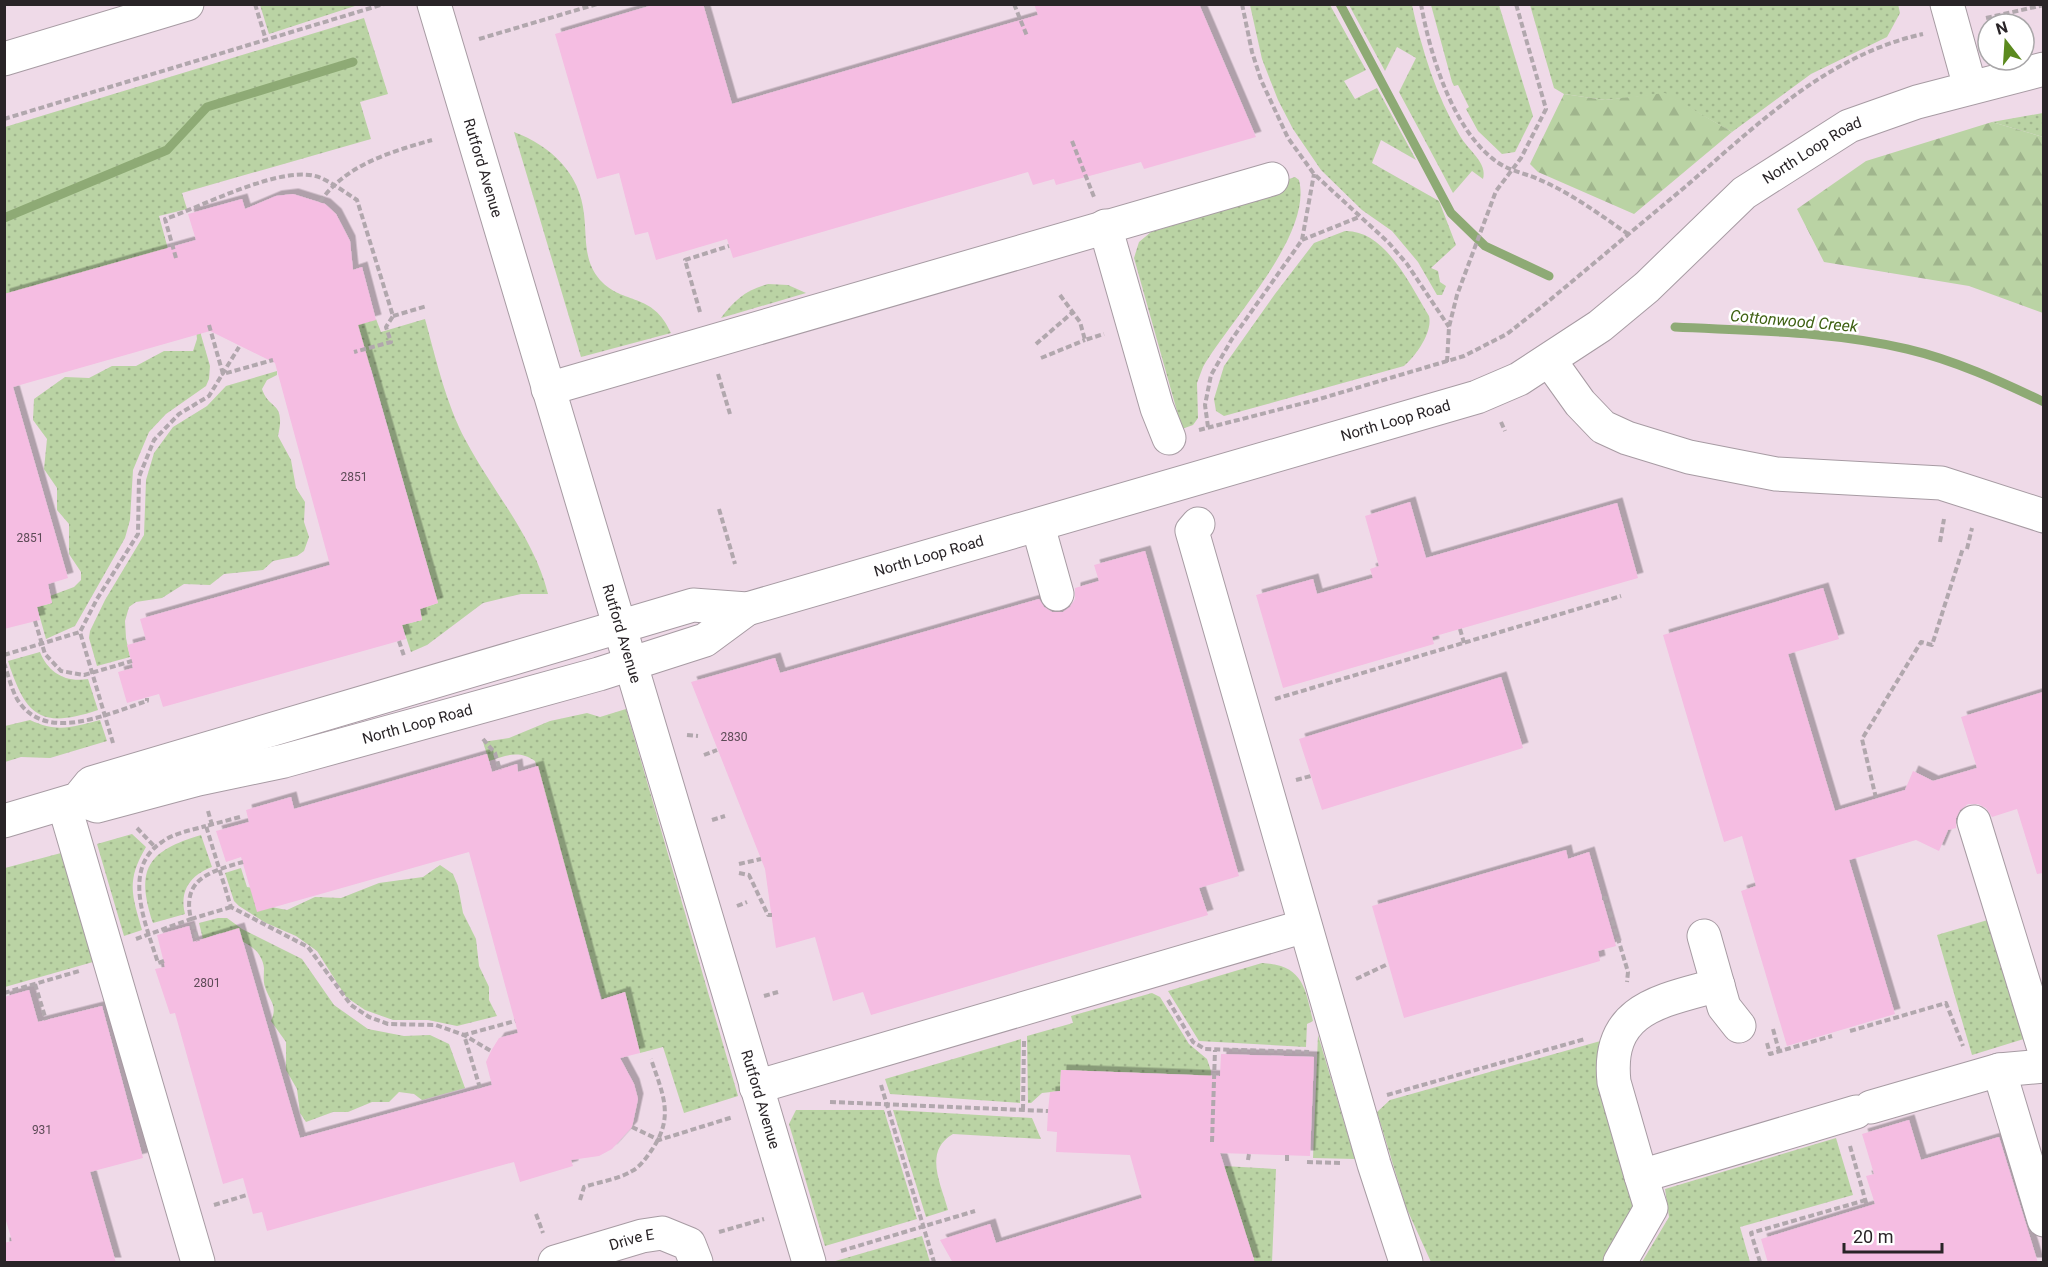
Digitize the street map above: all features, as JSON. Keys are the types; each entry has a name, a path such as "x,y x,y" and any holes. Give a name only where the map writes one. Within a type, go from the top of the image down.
{"street":[{"path":"4,60 187,4"},
{"name":"Rutford Avenue","path":"434,4 809,1262"},
{"path":"1947,4 1970,87"},
{"name":"North Loop Road","path":"71,802 91,783 693,605 747,609 1477,397 1519,379 1550,361 1600,326 1647,286 1744,193 1795,158 1849,126 1970,87 2043,69"},
{"path":"548,389 1272,179"},
{"path":"1105,226 1159,417 1169,438"},
{"path":"1550,361 1580,403 1603,426 1627,438 1729,467 1776,474 1941,483 2043,516"},
{"path":"1198,524 1192,531 1358,1103 1396,1258"},
{"path":"1038,526 1057,594"},
{"name":"North Loop Road","path":"4,821 71,802 97,806 198,779 284,761 630,664 705,640 747,609"},
{"path":"71,802 198,1263"},
{"path":"1974,822 2043,1049"},
{"path":"756,1087 1305,926"},
{"path":"1704,936 1724,1007 1739,1026"},
{"path":"1620,1263 1651,1208 1614,1082 1616,1044 1622,1028 1640,1011 1661,1001 1718,985"},
{"path":"1641,1176 1984,1074 2043,1065"},
{"path":"1984,1074 2043,1220"},
{"name":"Drive E","path":"555,1263 642,1236 662,1233 689,1244 696,1263"}],"path":[{"path":"255,4 266,40"},
{"path":"4,119 384,4"},
{"path":"447,49 597,4"},
{"path":"1014,4 1027,36"},
{"path":"1242,4 1252,52 1274,112 1288,138 1314,174 1388,242 1407,264 1449,327"},
{"path":"1421,4 1431,52 1450,98 1473,139 1494,160 1510,170 1537,179 1576,198 1628,234"},
{"path":"1447,362 1449,327 1457,295 1496,191 1521,158 1546,109 1516,4"},
{"path":"2013,12 2043,5"},
{"path":"1169,438 1316,400 1474,352 1507,334 1789,98 1854,59 1894,42 1919,35"},
{"path":"320,202 332,184 381,155 432,140"},
{"path":"1072,141 1105,226"},
{"path":"1208,428 1204,405 1211,375 1232,339 1302,240 1314,174"},
{"path":"176,258 165,219 189,211 215,197 289,175 320,177 357,201 393,316"},
{"path":"1302,240 1359,217"},
{"path":"729,246 685,260 730,414"},
{"path":"1060,295 1080,322 1085,340"},
{"path":"354,352 391,342 386,327 393,316 427,306"},
{"path":"1036,344 1073,312"},
{"path":"209,325 223,374"},
{"path":"1041,358 1085,340 1132,325"},
{"path":"113,745 81,632 97,599 138,534 139,477 154,440 178,414 209,396 239,347"},
{"path":"223,374 273,360"},
{"path":"1501,421 1505,431"},
{"path":"719,509 735,564"},
{"path":"1876,798 1862,739 1921,642 1932,645 1963,548"},
{"path":"1243,709 1622,596"},
{"path":"35,621 51,664 61,672 72,675 132,661"},
{"path":"1460,629 1464,643"},
{"path":"4,655 81,632"},
{"path":"399,641 405,659"},
{"path":"4,663 16,698 37,718 67,723 147,701 147,698"},
{"path":"4,683 11,681"},
{"path":"477,732 495,753 500,770"},
{"path":"704,755 717,750"},
{"path":"199,810 207,808 212,825"},
{"path":"164,962 158,963 138,883 144,865 155,847 171,837 240,817"},
{"path":"206,826 231,907"},
{"path":"137,827 155,847"},
{"path":"740,864 761,859"},
{"path":"198,941 191,919 189,901 196,883 219,869 243,862"},
{"path":"739,873 749,875 768,915 772,915"},
{"path":"1358,1103 1622,1028 1628,972 1606,898 1602,898"},
{"path":"141,937 149,932 231,907 308,947 351,1005 369,1017 388,1024 436,1025 464,1035 491,1051"},
{"path":"4,993 84,969"},
{"path":"1149,972 1193,1042 1215,1050 1250,1053 1312,1053"},
{"path":"35,984 46,1020"},
{"path":"1850,1031 1946,1003 1964,1050 1984,1074"},
{"path":"1023,1110 1024,1009"},
{"path":"464,1035 515,1021"},
{"path":"1773,1029 1779,1052"},
{"path":"464,1035 480,1088"},
{"path":"1770,1054 1832,1036"},
{"path":"1212,1142 1215,1050"},
{"path":"872,1053 934,1263"},
{"path":"580,1200 584,1187 632,1171 659,1140 667,1119 651,1059"},
{"path":"822,1101 1048,1111"},
{"path":"1856,1112 1867,1206"},
{"path":"632,1128 659,1140 710,1124"},
{"path":"1248,1160 1249,1154"},
{"path":"1287,1155 1287,1161"},
{"path":"1307,1162 1337,1163"},
{"path":"1760,1263 1751,1233 1866,1200"},
{"path":"809,1262 975,1211"}],"shaded area":[{"path":"5,5 2043,5 2043,1262 5,1262"}],"green space":[{"path":"261,4 361,4 269,34 260,5"},
{"path":"1898,4 1900,13 1887,37 1811,74 1732,132 1665,94 1605,100 1564,94 1554,88 1530,5"},
{"path":"1250,5 1330,5 1366,70 1344,81 1355,99 1377,88 1416,160 1381,140 1372,163 1439,201 1456,245 1431,268 1438,271 1440,282 1446,286 1442,295 1437,295 1418,262 1392,231 1362,210 1321,170 1293,129 1278,100 1262,59"},
{"path":"1349,5 1412,5 1425,56 1437,89 1460,136 1480,162 1484,173 1483,179 1472,171 1453,193 1399,92 1416,58 1397,47 1385,71"},
{"path":"1431,5 1499,5 1533,116 1515,152 1502,154 1478,131 1466,109 1469,107 1458,85 1454,86 1452,82"},
{"path":"364,18 388,94 360,102 371,139 182,193 187,209 159,216 171,260 5,294 5,127"},
{"path":"1665,93 1732,132 1634,214 1538,172 1530,164 1564,94 1605,100"},
{"path":"2043,113 2043,137 1992,122"},
{"path":"1992,122 2043,137 2043,313 1969,286 1824,262 1797,209 1866,161"},
{"path":"514,132 551,153 570,174 577,186 584,214 588,257 600,280 609,288 647,305 663,320 671,333 581,357"},
{"path":"1295,177 1299,180 1300,202 1294,226 1266,276 1203,367 1197,383 1198,418 1193,425 1182,429 1134,258 1139,242 1151,232 1277,194 1274,184"},
{"path":"1345,231 1360,233 1385,250 1396,262 1429,316 1430,322 1426,336 1414,356 1404,366 1224,416 1216,411 1214,399 1224,366 1275,294 1314,243"},
{"path":"768,284 788,285 806,293 721,318 741,296"},
{"path":"376,319 381,332 425,319 442,381 459,427 523,534 542,573 548,594 521,594 483,603 427,645 411,652 402,625 422,620 420,609 438,603 371,368 347,328"},
{"path":"199,328 210,366 206,386 166,414 149,432 133,470 130,520 125,538 75,626 46,639 37,607 52,603 50,596 74,587 81,580 81,572 69,554 69,524 57,510 57,488 44,469 47,439 33,420 34,399 65,377 89,378 112,366 136,366 164,351 193,351 197,339 196,329"},
{"path":"277,371 277,375 267,380 262,389 278,411 280,425 278,436 291,460 296,488 305,502 304,522 309,537 304,551 297,556 273,561 263,570 224,574 210,585 184,584 162,598 136,602 129,607 125,621 130,657 97,666 89,638 90,631 105,600 144,535 146,480 154,453 173,427 207,406 226,386"},
{"path":"40,652 43,659 58,674 72,679 88,679 98,710 79,716 49,718 38,714 29,706 8,661"},
{"path":"626,709 738,1096 684,1113 663,1047 640,1053 625,992 602,999 535,761 524,756 507,755 489,761 483,742 509,738 550,721 587,713 600,717"},
{"path":"30,720 65,728 100,720 107,741 50,758 21,757 5,762 5,726"},
{"path":"132,834 146,847 133,879 134,897 142,930 124,936 97,844"},
{"path":"201,835 212,867 198,874 188,884 184,898 185,914 153,923 145,888 150,864 169,848"},
{"path":"61,853 93,962 5,987 5,868"},
{"path":"440,865 453,874 458,886 463,913 476,939 479,966 489,987 489,1000 497,1016 457,1026 428,1020 393,1020 365,1010 346,997 317,951 296,936 266,923 239,906 234,901 225,873 241,868 247,887 253,888 266,906 287,910 315,897 341,898 379,883 423,877"},
{"path":"227,918 242,929 302,959 334,1005 368,1029 404,1036 430,1035 449,1044 465,1088 422,1100 414,1094 399,1092 389,1102 372,1102 348,1112 333,1112 306,1122 300,1113 297,1089 286,1070 286,1042 271,1021 274,1011 264,985 262,960 249,945 222,936 220,933 203,939 199,923"},
{"path":"1991,919 2027,1038 1972,1055 1937,935"},
{"path":"1262,963 1286,968 1300,980 1313,1021 1307,1024 1306,1047 1199,1041 1168,991"},
{"path":"1152,993 1160,997 1189,1044 1207,1059 1211,1071 1208,1140 1198,1075 1061,1070 1060,1091 1042,1093 1028,1103 1027,1036 1073,1023 1071,1016"},
{"path":"1318,1035 1355,1159 1313,1158"},
{"path":"1021,1039 1020,1103 890,1094 885,1079"},
{"path":"1604,1040 1597,1057 1596,1075 1633,1205 1603,1262 1431,1262 1406,1207 1377,1112 1390,1100"},
{"path":"796,1110 884,1110 917,1219 825,1246 789,1124"},
{"path":"893,1110 1032,1118 1041,1139 953,1134 944,1141 936,1159 948,1210 926,1217"},
{"path":"1836,1138 1853,1195 1740,1227 1750,1262 1642,1262 1669,1217 1665,1189"},
{"path":"1224,1166 1276,1169 1272,1262 1245,1262 1254,1259"},
{"path":"922,1236 930,1262 832,1262"}],"building":[{"path":"656,4 703,4 732,104 1038,15 1034,4 1199,4 1256,137 1144,169 1141,162 1056,185 1054,179 1033,185 1028,172 733,258 727,239 656,260 648,232 635,235 619,173 597,179 555,34"},
{"path":"293,194 325,204 336,214 350,241 353,270 362,267 376,320 358,325 438,603 420,609 422,620 402,625 406,639 163,707 159,694 127,703 118,672 133,668 127,645 146,640 140,619 330,565 275,363 210,331 13,387 68,578 48,584 52,603 37,607 40,620 4,629 4,294 196,240 188,214 242,199 245,209 276,196"},
{"path":"1410,502 1426,558 1617,503 1638,578 1432,637 1434,644 1283,688 1256,595 1313,579 1317,594 1373,578 1370,569 1379,566 1365,516"},
{"path":"1145,551 1239,876 1199,888 1208,915 871,1015 863,992 833,1001 815,937 776,948 765,869 691,682 775,658 780,673 1039,599 1044,607 1052,612 1063,612 1075,599 1075,588 1099,581 1094,565"},
{"path":"1823,588 1839,639 1788,654 1835,811 1905,790 1913,771 1933,781 1977,768 1961,717 2043,692 2043,873 2037,874 2017,809 1992,817 1986,808 1978,804 1968,804 1960,810 1956,818 1956,828 1948,830 1939,851 1916,840 1849,860 1895,1014 1787,1046 1741,891 1756,886 1742,836 1724,842 1663,635"},
{"path":"1501,677 1523,748 1322,810 1299,739"},
{"path":"487,754 492,772 517,764 518,772 538,766 601,1000 625,992 640,1053 620,1058 634,1084 638,1099 632,1127 612,1149 599,1156 571,1160 573,1166 520,1182 514,1162 267,1231 262,1212 253,1214 243,1178 223,1184 175,1013 170,1014 155,969 165,967 157,935 189,926 193,942 239,928 300,1138 492,1085 486,1062 491,1051 499,1038 518,1033 469,852 257,912 241,857 226,862 216,831 249,822 246,810 291,797 294,809"},
{"path":"1566,850 1568,859 1589,852 1616,946 1598,951 1600,961 1404,1018 1372,906"},
{"path":"29,990 38,1022 102,1006 143,1158 90,1172 116,1263 4,1263 4,1243 12,1241 4,1214 4,997"},
{"path":"1221,1054 1314,1057 1310,1156 1220,1153 1255,1263 953,1263 940,1240 990,1224 996,1243 1142,1198 1130,1155 1056,1152 1057,1132 1047,1131 1048,1111 1050,1092 1060,1091 1061,1070 1220,1076"},
{"path":"1909,1120 1921,1160 1999,1137 2038,1263 1768,1263 1761,1239 1875,1204 1866,1176 1874,1174 1862,1134"}],"waterway":[{"name":"Cottonwood Creek","path":"1340,4 1451,213 1485,246 1549,276"},
{"path":"4,218 167,150 207,107 353,62"},
{"name":"Cottonwood Creek","path":"1675,327 1820,335 1878,343 1907,349 1959,365 2044,402"}]}
